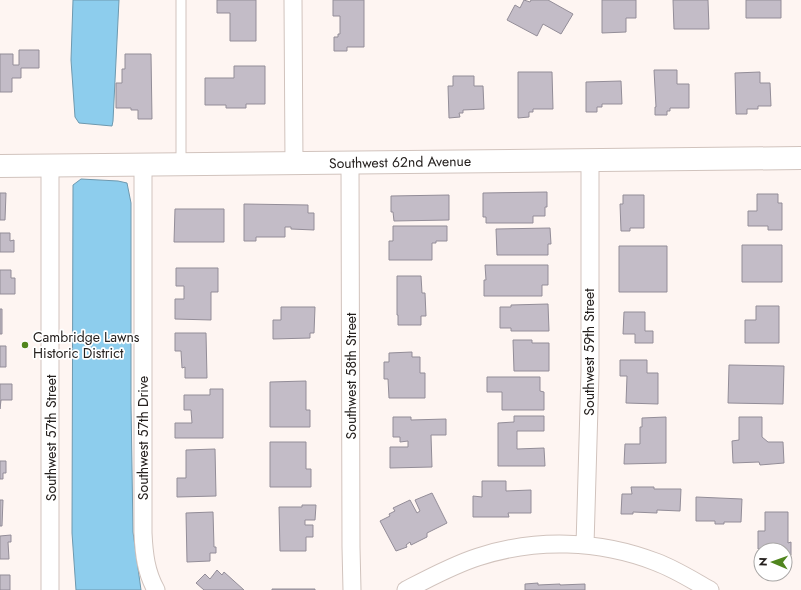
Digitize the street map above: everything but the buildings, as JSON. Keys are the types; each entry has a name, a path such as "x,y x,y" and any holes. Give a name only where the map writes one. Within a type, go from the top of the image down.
{"street":[{"path":"293,0 294,163"},
{"name":"Southwest 62nd Avenue","path":"0,166 801,158"},
{"name":"Southwest 59th Street","path":"585,545 590,372 590,160"},
{"name":"Southwest 58th Street","path":"350,162 352,590"},
{"name":"Southwest 57th Drive","path":"143,164 143,533 145,561 148,574 156,590"},
{"name":"Southwest 57th Street","path":"50,165 50,590"},
{"path":"406,590 458,564 495,552 540,545 585,545 609,548 642,557 674,570 710,590"}],"lane":[{"path":"181,0 181,164"}],"water":[{"path":"73,0 119,0 112,126 79,123 75,117 71,60"},
{"path":"81,179 118,181 127,183 131,203 131,403 133,532 141,590 76,590 72,533 73,185"}],"place":[{"name":"Cambridge Lawns Historic District","path":"25,345"}]}
